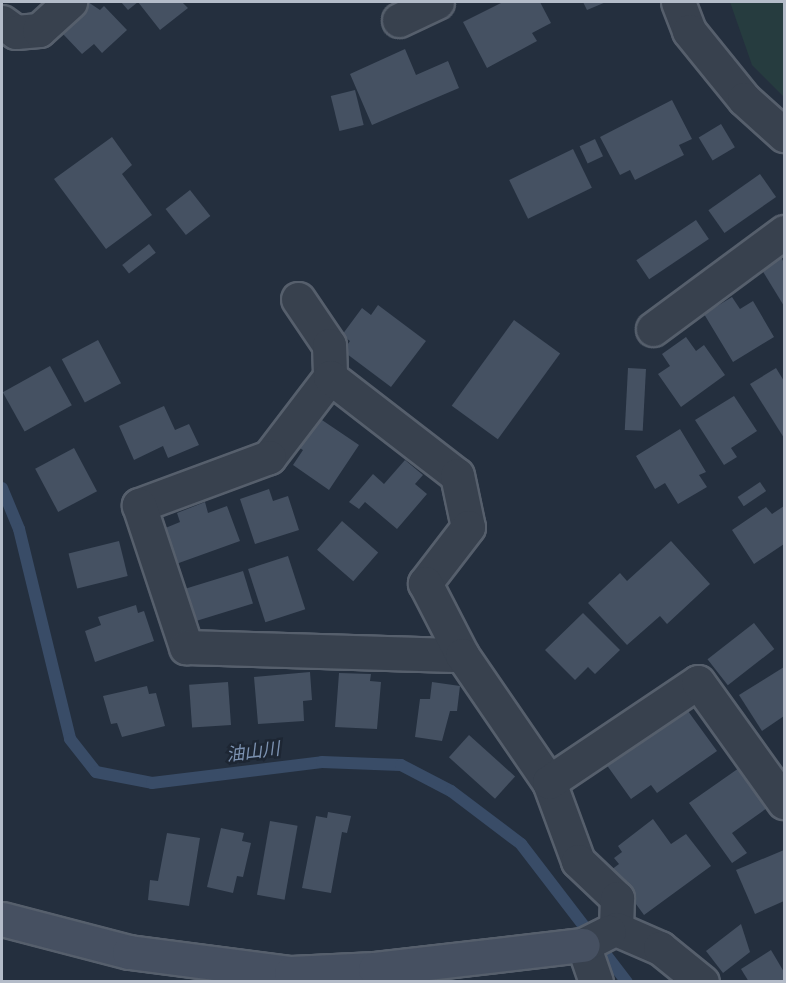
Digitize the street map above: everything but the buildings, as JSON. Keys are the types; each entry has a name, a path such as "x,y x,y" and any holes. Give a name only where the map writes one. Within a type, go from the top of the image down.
{"street":[{"path":"2,22 16,32 39,30 70,2"},
{"path":"399,20 437,2"},
{"path":"678,2 696,39 744,99 784,135"},
{"path":"653,329 784,232"},
{"path":"298,299 329,345 330,377 269,457 139,505 186,647 462,655"},
{"path":"330,377 457,475 468,527 425,583 462,655 549,782 578,861 617,898 616,929"},
{"path":"549,782 698,682 784,802"},
{"path":"2,919 129,952 291,973 376,975 584,945 616,929 660,948 702,981"},
{"path":"584,945 596,981"}],"green space":[{"path":"730,2 784,2 784,97 752,65"}],"waterway":[{"name":"油山川","path":"2,488 19,529 70,739 96,772 152,783 322,762 401,765 451,791 521,844 627,982"}]}
